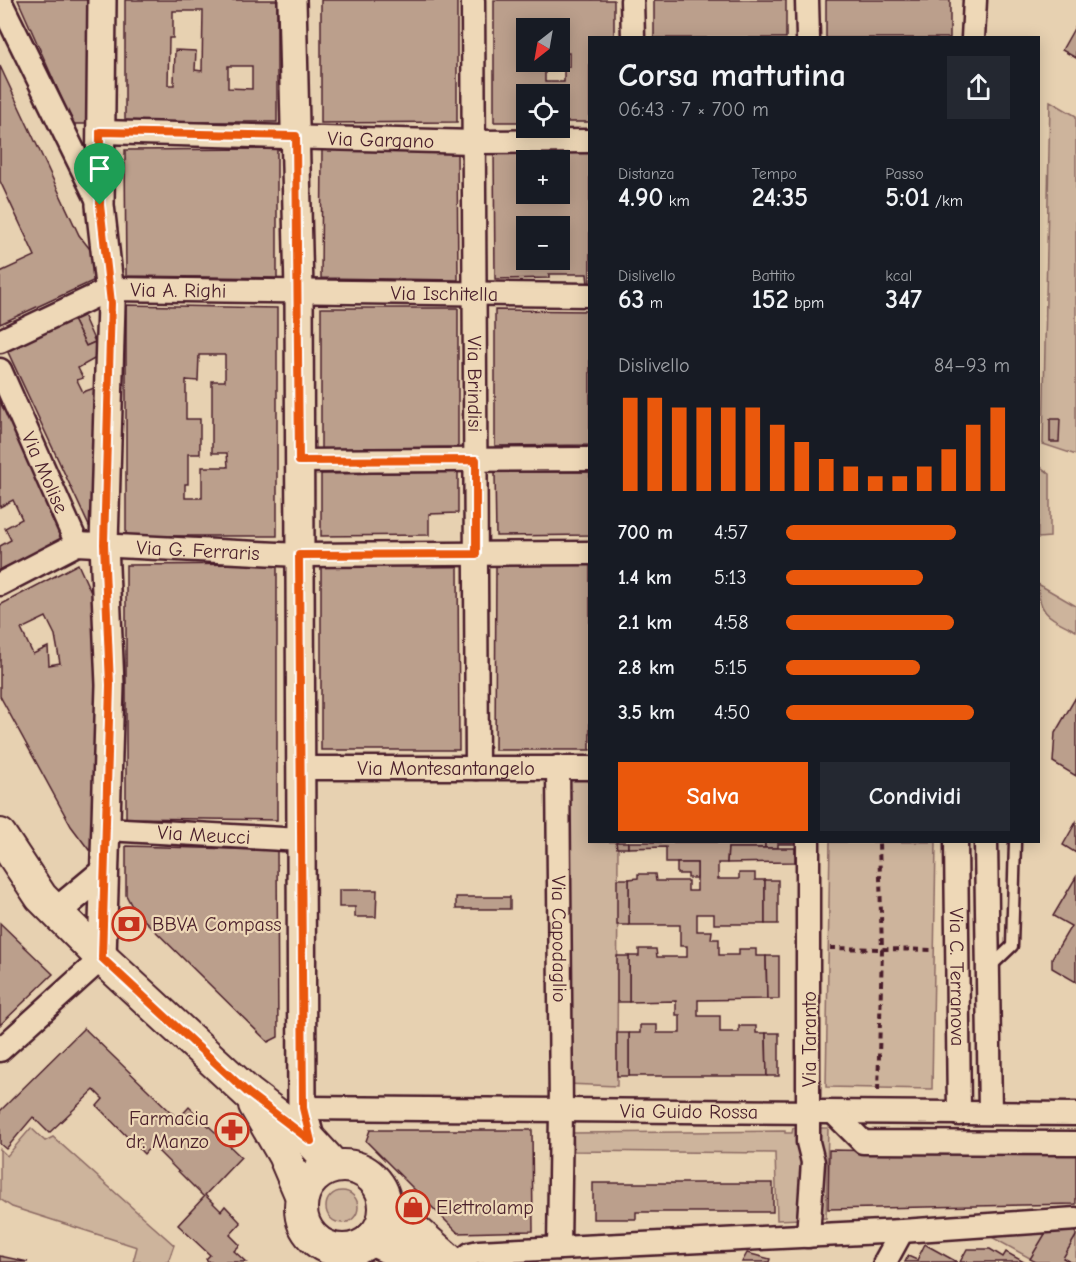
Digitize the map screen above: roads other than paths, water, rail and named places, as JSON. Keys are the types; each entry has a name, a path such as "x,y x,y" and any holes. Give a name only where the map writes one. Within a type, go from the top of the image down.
{"main road":[{"path":"0,836 9,869 248,1093 311,1141 334,1167"},
{"path":"248,1093 284,1155 302,1206 306,1228 315,1239 327,1246 336,1256 371,1239 380,1229 385,1204 382,1190 374,1179 362,1170 349,1166 323,1170 314,1177 307,1186 302,1206 304,1262"},
{"path":"385,1204 450,1262"},
{"path":"371,1239 420,1262"}],"street":[{"path":"0,1050 102,958 110,685 104,544 111,303 100,205 102,0"},
{"path":"292,0 298,291 303,1108 311,1141"},
{"name":"Via Brindisi","path":"473,0 477,768"},
{"path":"632,0 633,36"},
{"path":"807,0 808,36"},
{"path":"973,36 975,0"},
{"path":"0,1 100,205"},
{"name":"Via Gargano","path":"100,132 474,142 588,141"},
{"name":"Via A. Righi","path":"0,341 110,289 298,291"},
{"name":"Via Ischitella","path":"298,291 588,295"},
{"name":"Via Molise","path":"0,370 77,544"},
{"path":"299,461 588,459"},
{"name":"Via G. Ferraris","path":"0,584 77,544 299,555 588,553"},
{"name":"Via Capodaglio","path":"558,767 561,1111 559,1248"},
{"name":"Via Montesantangelo","path":"300,768 588,768"},
{"name":"Via Meucci","path":"106,829 301,840"},
{"name":"Via Taranto","path":"808,843 808,1142 813,1162 808,1236"},
{"name":"Via C. Terranova","path":"956,843 959,1114"},
{"path":"986,843 990,1113"},
{"path":"56,912 104,872"},
{"name":"Via Guido Rossa","path":"303,1108 1076,1114"},
{"path":"834,1113 863,1142 1076,1143"},
{"path":"460,1262 470,1254 479,1252 902,1231 1076,1219"},
{"path":"885,1262 902,1231"}],"lane":[{"path":"988,970 1012,946 1015,843"}],"place":[{"name":"BBVA Compass","path":"129,924"},
{"name":"Farmacia dr. Manzo","path":"232,1130"},
{"name":"Elettrolamp","path":"413,1207"}]}
